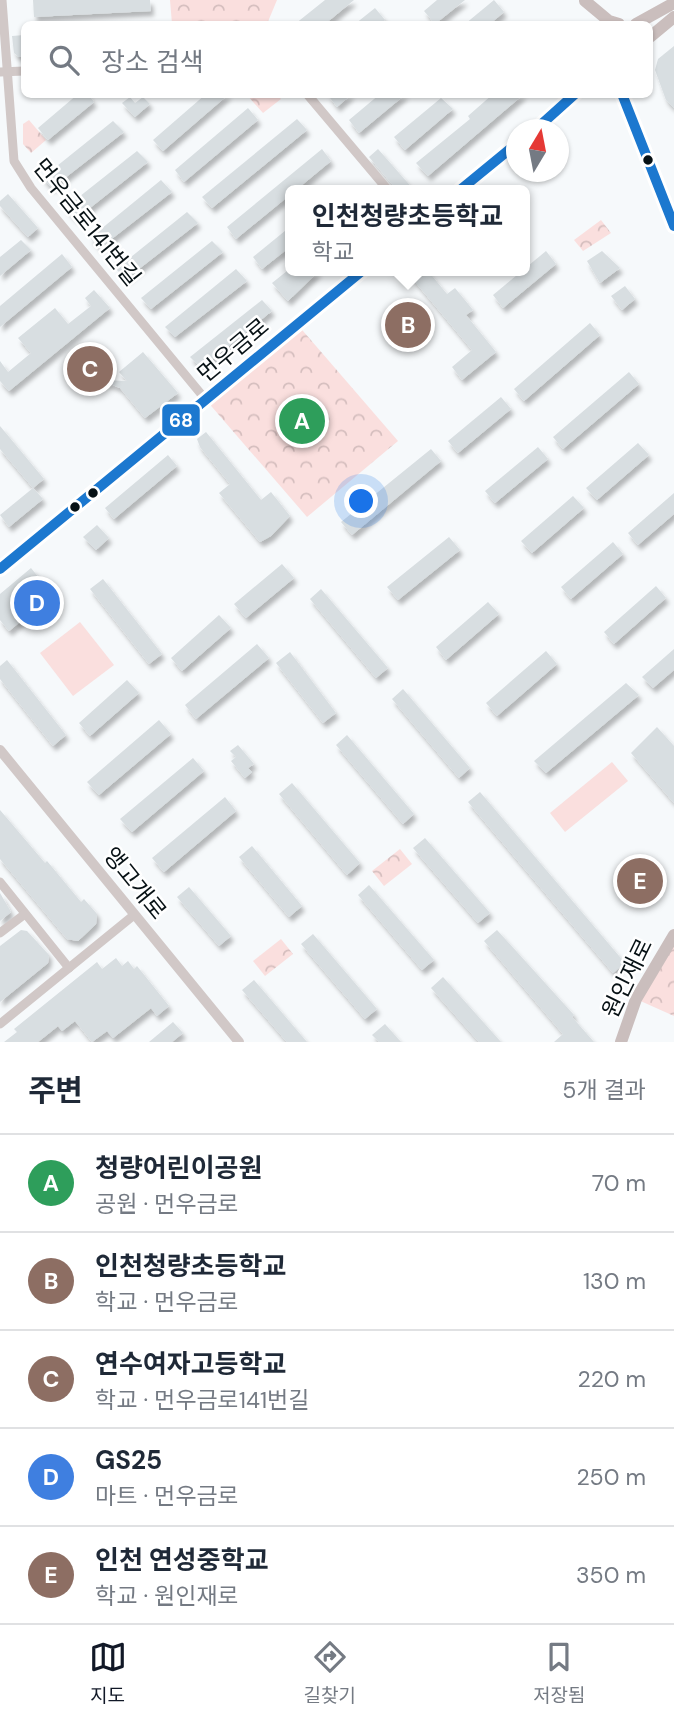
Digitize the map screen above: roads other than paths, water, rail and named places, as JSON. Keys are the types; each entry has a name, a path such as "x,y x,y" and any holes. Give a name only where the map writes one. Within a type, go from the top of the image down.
{"main road":[{"path":"584,1 593,21"},
{"path":"584,1 609,21"},
{"path":"641,21 674,3"},
{"path":"653,34 674,16"},
{"path":"547,119 571,98"},
{"path":"624,98 674,226"},
{"path":"466,185 506,152"},
{"name":"먼우금로","path":"0,569 356,276"},
{"name":"원인재로","path":"621,1042 636,999 674,935"}],"street":[{"name":"먼우금로141번길","path":"2,0 3,72 14,161 21,174 206,400"},
{"path":"3,72 21,71"},
{"path":"310,98 384,185"},
{"name":"앵고개로","path":"0,750 239,1042"},
{"path":"0,882 69,968"},
{"path":"0,933 25,914"},
{"path":"0,1024 134,915"}],"place":[{"name":"인천청량초등학교","path":"408,325"},
{"name":"연수여자고등학교","path":"90,369"},
{"name":"청량어린이공원","path":"302,421"},
{"name":"GS25","path":"37,603"},
{"name":"인천 연성중학교","path":"640,881"}]}
